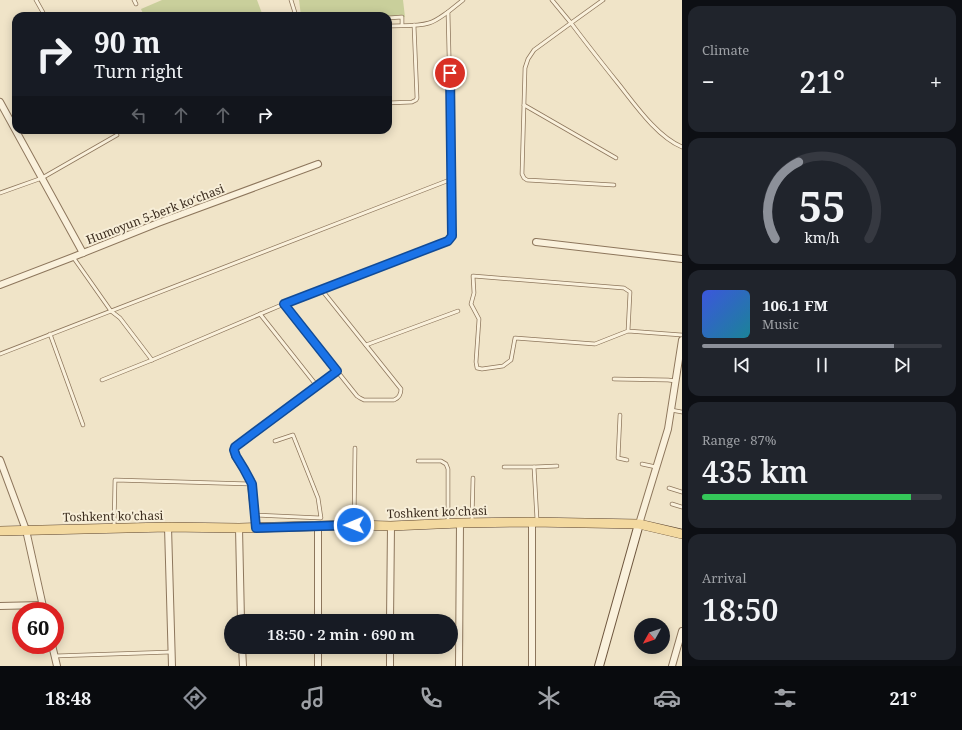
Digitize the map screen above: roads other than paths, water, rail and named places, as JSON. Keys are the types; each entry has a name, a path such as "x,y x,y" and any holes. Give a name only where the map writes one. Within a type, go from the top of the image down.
{"main road":[{"name":"Toshkent ko'chasi","path":"0,531 168,527 256,528 354,525 391,526 460,523 472,518 534,522 639,524 682,534"}],"street":[{"path":"0,102 12,124"},
{"path":"18,134 83,253"},
{"name":"Humoyun 5-berk koʻchasi","path":"0,285 158,223 318,164"},
{"path":"536,242 682,259"},
{"path":"256,528 252,484 236,456 234,450 235,447 337,371 284,304"},
{"path":"599,666 639,524 668,429 682,345"},
{"path":"0,460 26,530 42,602"},
{"path":"532,666 534,522"},
{"path":"459,666 460,523"},
{"path":"318,526 318,614"},
{"path":"390,614 391,526"},
{"path":"168,527 172,666"},
{"path":"239,528 241,614"},
{"path":"0,606 12,607"},
{"path":"672,666 682,631"},
{"path":"242,654 242,666"},
{"path":"318,654 318,666"},
{"path":"390,654 390,666"},
{"path":"55,656 57,666"}],"lane":[{"path":"36,0 43,12"},
{"path":"291,0 295,12"},
{"path":"392,26 423,25 430,23 438,19 463,0"},
{"path":"552,0 641,112 661,133 682,147"},
{"path":"603,0 534,50 528,59 525,68 522,174 527,180 614,186"},
{"path":"102,380 321,289 448,241 452,236 452,179 448,12"},
{"path":"392,18 402,18 402,25"},
{"path":"392,103 412,102 417,98 414,25"},
{"path":"524,105 616,158"},
{"path":"0,193 42,178 117,135"},
{"path":"0,354 452,179"},
{"path":"73,257 111,311 120,318 152,360"},
{"path":"628,331 630,292 624,288 473,276 474,293 471,304 479,319 476,362 477,368 482,369 503,366 511,360 514,338 595,344 628,331 682,335"},
{"path":"321,289 401,389 401,393 398,398 394,400 364,400 357,396 337,371"},
{"path":"366,345 458,311"},
{"path":"260,314 317,387"},
{"path":"50,334 83,425"},
{"path":"614,379 676,381"},
{"path":"671,410 682,412"},
{"path":"620,415 618,458 626,460"},
{"path":"255,515 321,518 318,498 293,435 275,441"},
{"path":"354,525 356,448"},
{"path":"418,461 441,461 446,464 448,469 448,523"},
{"path":"642,464 656,467"},
{"path":"504,467 557,466"},
{"path":"534,467 534,522"},
{"path":"448,513 472,518 472,478"},
{"path":"114,528 115,480 252,484"},
{"path":"669,488 682,492"},
{"path":"672,504 682,506"},
{"path":"55,656 171,652"}]}
